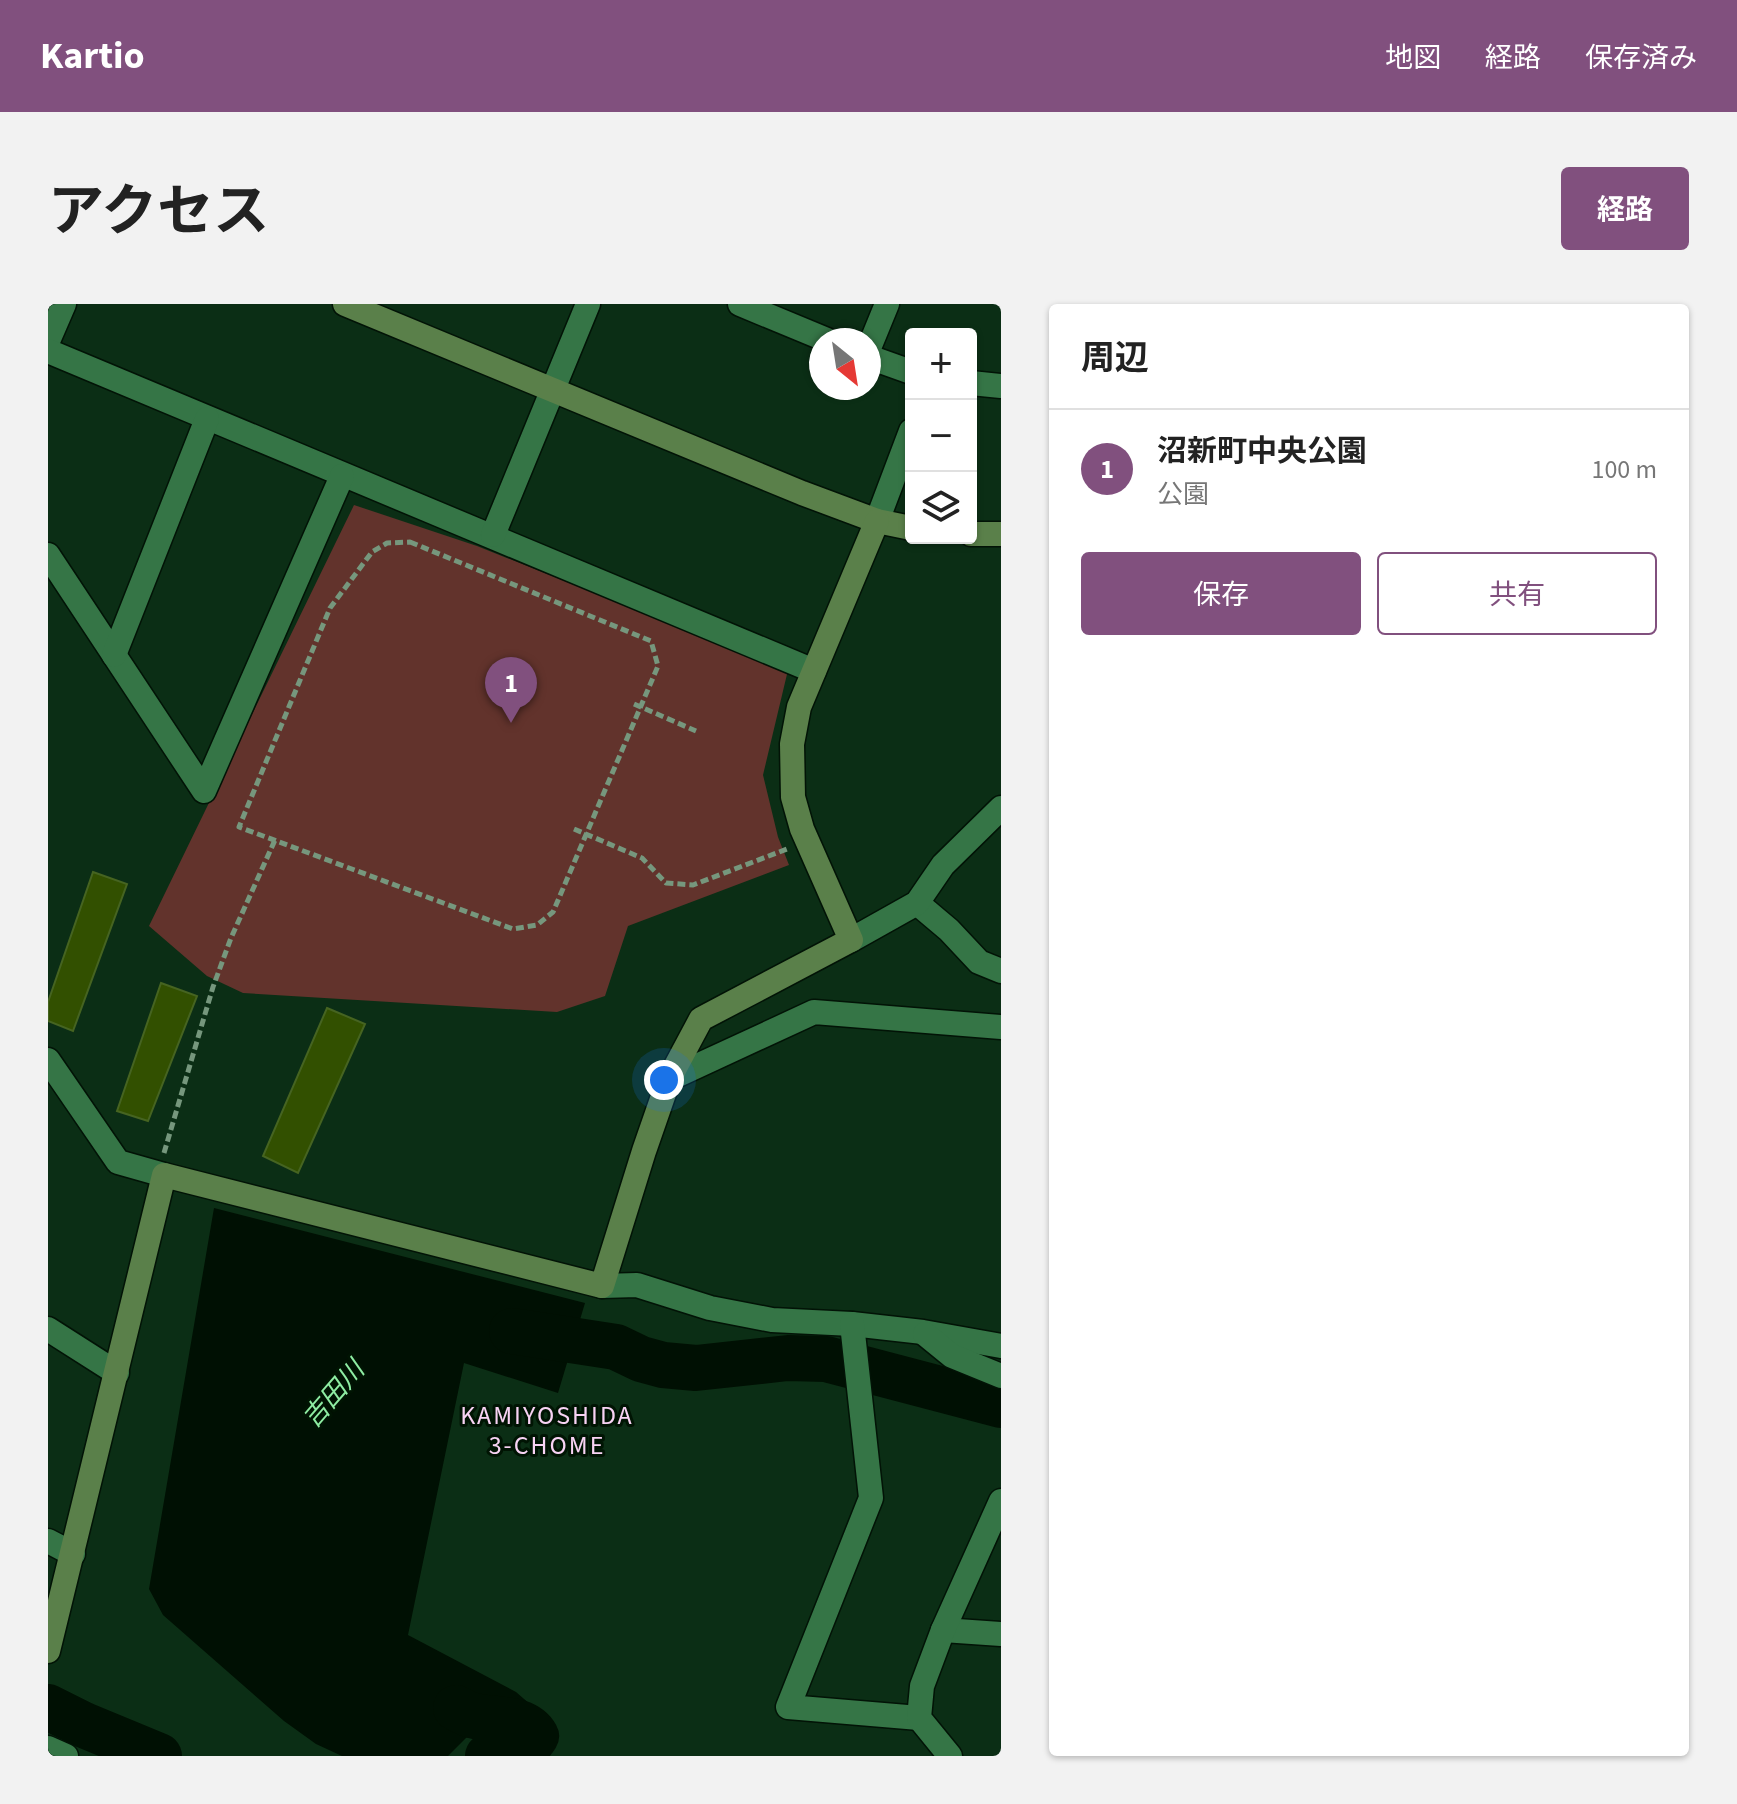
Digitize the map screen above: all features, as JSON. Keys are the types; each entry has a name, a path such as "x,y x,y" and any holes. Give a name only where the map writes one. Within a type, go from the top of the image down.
{"street":[{"path":"48,341 64,304"},
{"path":"345,304 877,521 905,527"},
{"path":"493,535 588,304"},
{"path":"740,304 809,333"},
{"path":"877,328 887,304"},
{"path":"48,351 814,671"},
{"path":"881,361 905,370"},
{"path":"977,384 1001,386"},
{"path":"114,655 207,419"},
{"path":"851,940 802,829 793,797 792,744 799,707 905,447"},
{"path":"48,555 204,791 342,476"},
{"path":"977,534 1001,534"},
{"path":"602,1286 669,1079 701,1019 917,903 943,865 1001,808"},
{"path":"917,903 949,930 979,962 1001,971"},
{"path":"669,1079 814,1012 1001,1027"},
{"path":"48,1060 118,1162 163,1166 602,1286 637,1285 710,1308 772,1320 923,1332 1001,1346"},
{"path":"48,1651 117,1373 163,1166"},
{"path":"852,1324 871,1498 788,1707 919,1718"},
{"path":"48,1329 117,1373"},
{"path":"923,1332 952,1356 1001,1376"},
{"path":"950,1756 919,1718 922,1686 943,1630 1001,1501"},
{"path":"48,1541 73,1554"},
{"path":"943,1630 1001,1634"},
{"path":"48,1748 66,1756"}],"path":[{"path":"410,542 651,641 658,666 585,834 553,912 537,925 513,929 239,827 330,608 372,552 387,543 410,542"},
{"path":"634,704 696,731"},
{"path":"574,829 642,858 666,883 693,885 792,848 787,838"},
{"path":"163,1166 213,987 231,938 275,840"}],"shaded area":[{"path":"354,505 477,546 788,670 763,775 778,837 789,865 628,926 605,996 557,1012 243,993 207,976 149,926"}],"water":[{"path":"214,1208 585,1303 558,1393 464,1363 408,1635 516,1692 531,1705 493,1747 473,1731 448,1756 342,1756 316,1744 284,1721 163,1615 149,1589"}],"building":[{"path":"93,872 127,884 73,1031 48,1021 48,1002"},
{"path":"161,983 197,996 148,1121 117,1111"},
{"path":"327,1008 365,1024 298,1173 263,1156"}],"waterway":[{"name":"吉田川","path":"512,1331 616,1347 663,1365 696,1368 788,1358 826,1359 1001,1405"},
{"name":"吉田川","path":"48,1707 159,1756"},
{"name":"吉田川","path":"456,1708 472,1715 517,1722 536,1736 521,1749 488,1756"}],"place":[{"name":"沼新町中央公園","path":"511,723"}],"district":[{"name":"KAMIYOSHIDA 3-CHOME","path":"547,1430"}]}
